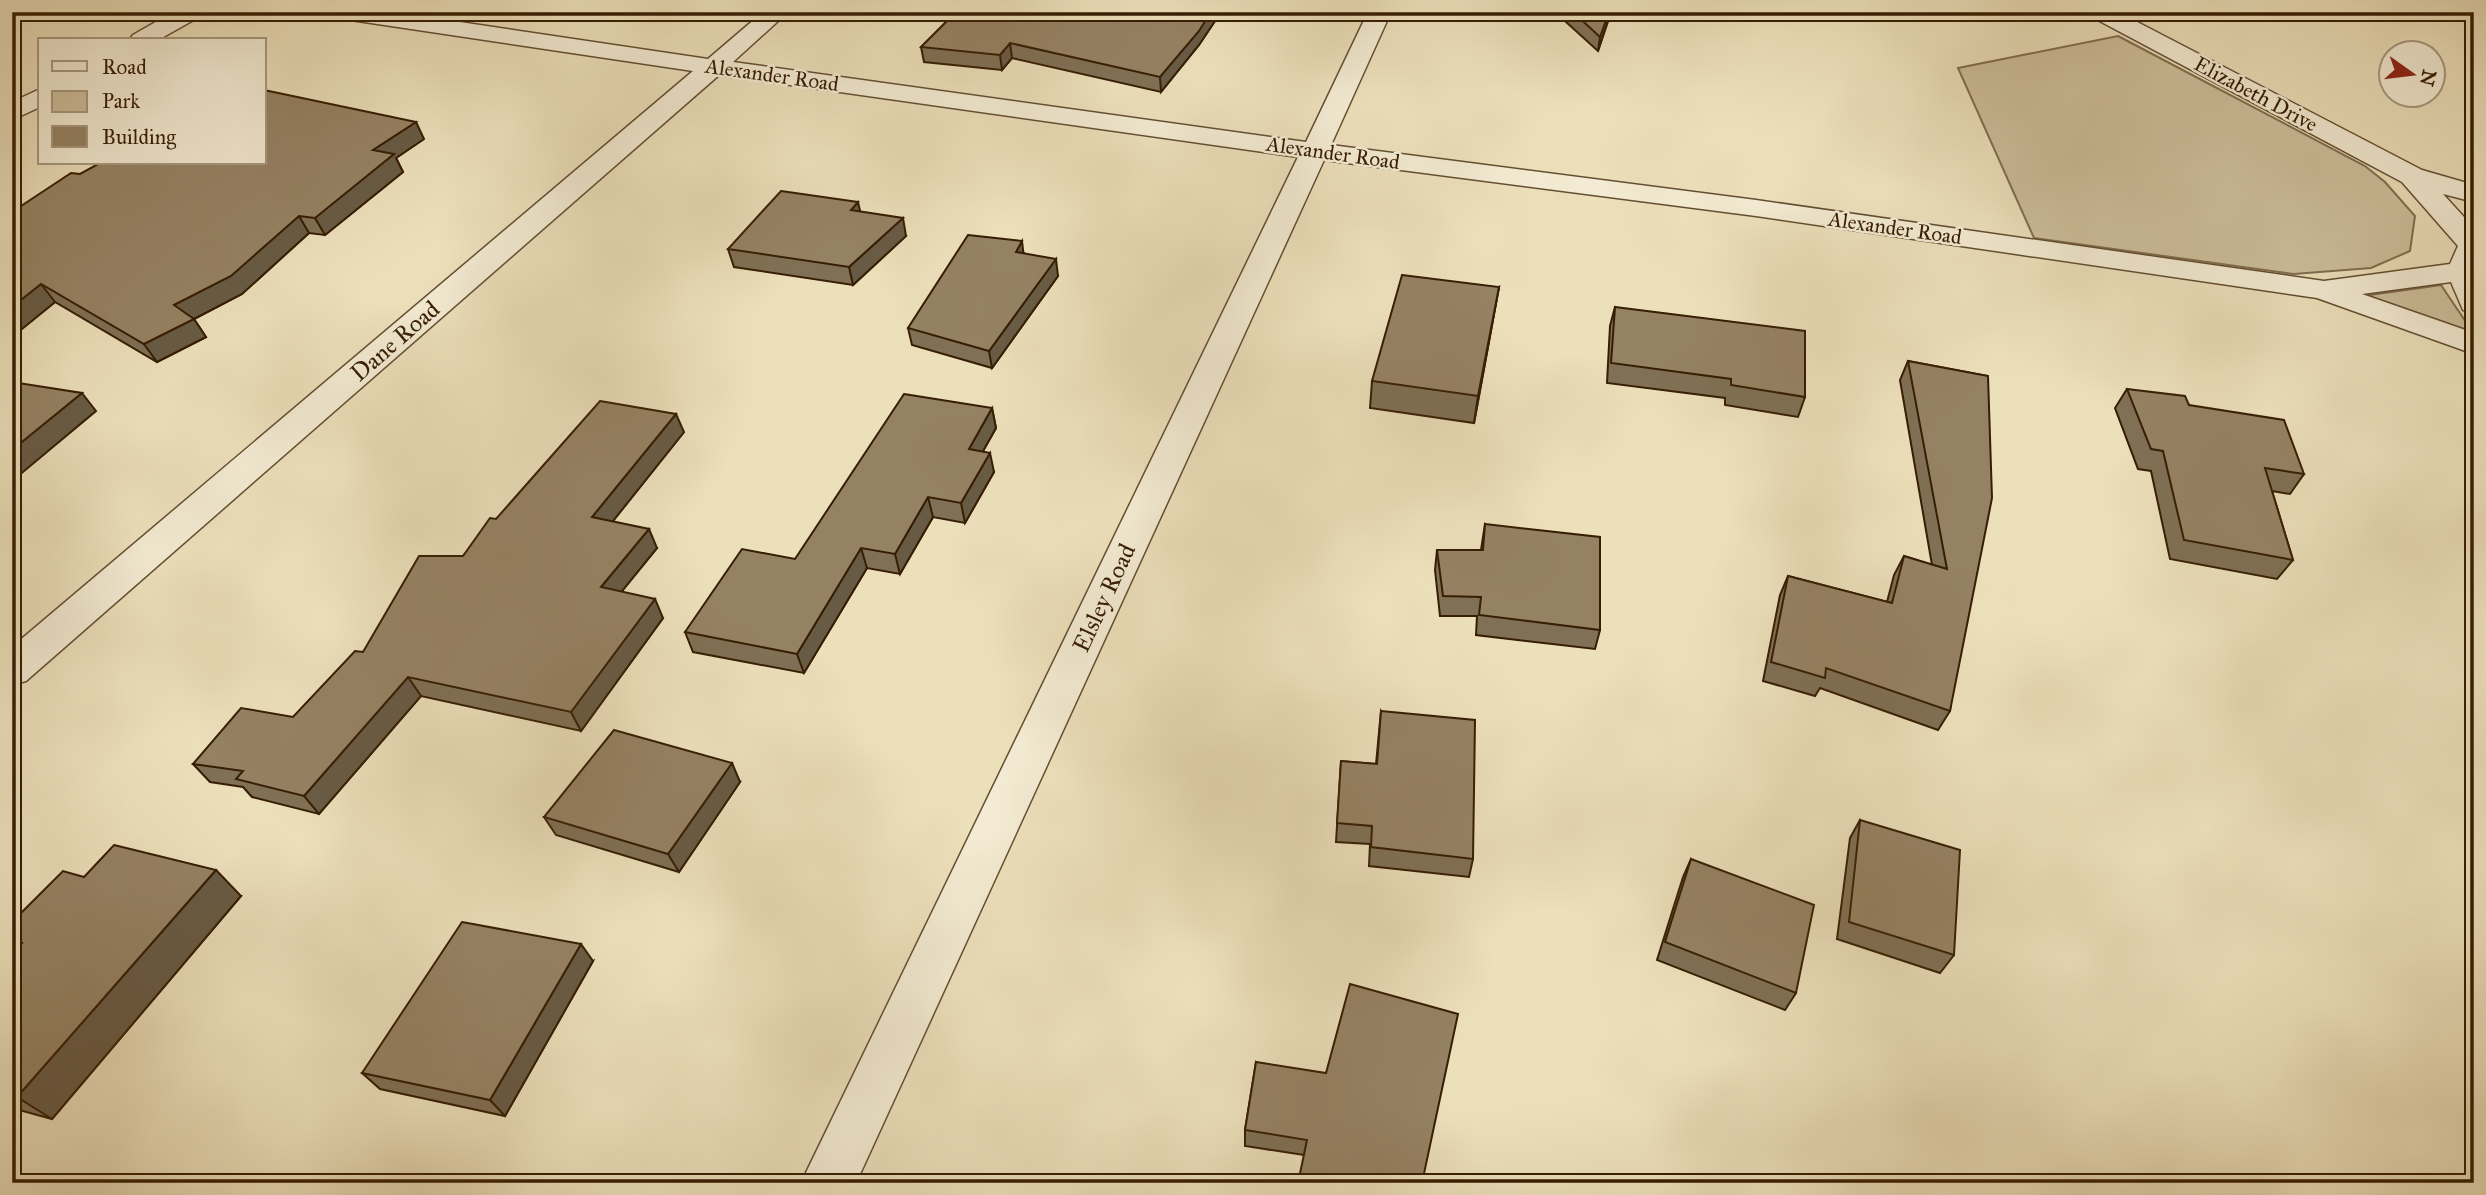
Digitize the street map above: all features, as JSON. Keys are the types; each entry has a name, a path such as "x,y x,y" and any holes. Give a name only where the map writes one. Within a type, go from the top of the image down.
{"street":[{"path":"145,38 191,12"},
{"name":"Alexander Road","path":"344,12 713,67 1316,151 1756,208 2323,290 2474,344"},
{"name":"Dane Road","path":"12,670 776,12"},
{"name":"Elsley Road","path":"828,1183 1380,12"},
{"name":"Elizabeth Drive","path":"2100,12 2412,176 2474,194"},
{"path":"12,112 38,98"},
{"name":"Elizabeth Drive","path":"2412,176 2470,254"},
{"path":"2470,254 2474,303"},
{"name":"Alexander Road","path":"2323,290 2470,254"}],"green space":[{"path":"2118,36 2365,166 2385,182 2415,216 2410,251 2371,268 2294,274 2034,238 1958,68"},
{"path":"2441,285 2474,334 2363,296"}],"building":[{"path":"956,12 1211,12 1199,31 1160,77 1010,43 1000,55 921,47"},
{"path":"1573,12 1609,12 1600,37"},
{"path":"266,90 416,122 373,150 394,154 315,218 299,216 231,276 174,305 194,319 144,344 41,284 12,307 12,212 71,173 80,174 98,164 266,164"},
{"path":"781,191 858,202 851,210 903,218 849,267 728,249"},
{"path":"968,235 1022,241 1016,252 1056,259 989,351 908,328"},
{"path":"1402,275 1499,287 1478,396 1372,381"},
{"path":"1615,307 1805,331 1805,397 1731,385 1731,379 1611,363"},
{"path":"1908,361 1988,376 1992,498 1950,711 1826,668 1825,678 1771,662 1788,576 1892,603 1904,556 1947,569"},
{"path":"12,382 82,393 12,450"},
{"path":"2127,389 2185,396 2189,405 2284,420 2304,474 2265,468 2293,560 2184,540 2163,451 2151,449"},
{"path":"904,394 992,408 969,449 990,453 961,503 928,497 895,554 861,548 797,654 685,632 742,549 795,559"},
{"path":"600,401 676,414 592,517 649,529 601,587 655,599 571,712 408,677 304,796 236,779 243,771 193,764 241,708 293,717 355,651 363,652 419,556 463,556 490,518 496,519"},
{"path":"1485,524 1600,537 1600,630 1479,615 1481,597 1443,596 1437,550 1483,550"},
{"path":"1381,711 1475,720 1473,859 1371,847 1372,826 1337,823 1341,761 1377,764"},
{"path":"614,730 732,763 668,854 544,817"},
{"path":"1860,820 1960,850 1954,955 1849,922"},
{"path":"114,845 216,870 17,1097 12,1096 12,953 22,943 12,940 12,922 63,871 84,877"},
{"path":"1691,859 1814,905 1796,993 1665,942"},
{"path":"462,922 581,944 490,1100 362,1073"},
{"path":"1350,984 1458,1014 1422,1183 1298,1183 1307,1140 1245,1130 1256,1062 1326,1073"}]}
